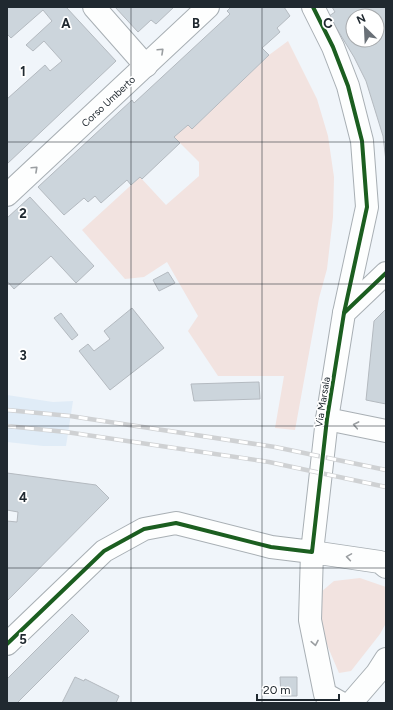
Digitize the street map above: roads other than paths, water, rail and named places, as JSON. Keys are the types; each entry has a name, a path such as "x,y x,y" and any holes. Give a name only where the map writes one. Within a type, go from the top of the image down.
{"street":[{"path":"94,7 146,66"},
{"name":"Corso Umberto","path":"7,195 208,7"},
{"name":"Via Marsala","path":"313,7 333,47 348,86 362,141 367,207 344,313 327,419 312,552 310,620 325,694 341,703"},
{"path":"344,313 386,273"},
{"path":"327,419 386,431"},
{"path":"7,644 104,551 144,529 176,523 271,547 384,564"},
{"path":"351,703 377,673 386,659"}],"railway":[{"path":"7,410 70,416 275,447 386,470"},
{"path":"7,426 66,432 269,462 386,487"}]}
